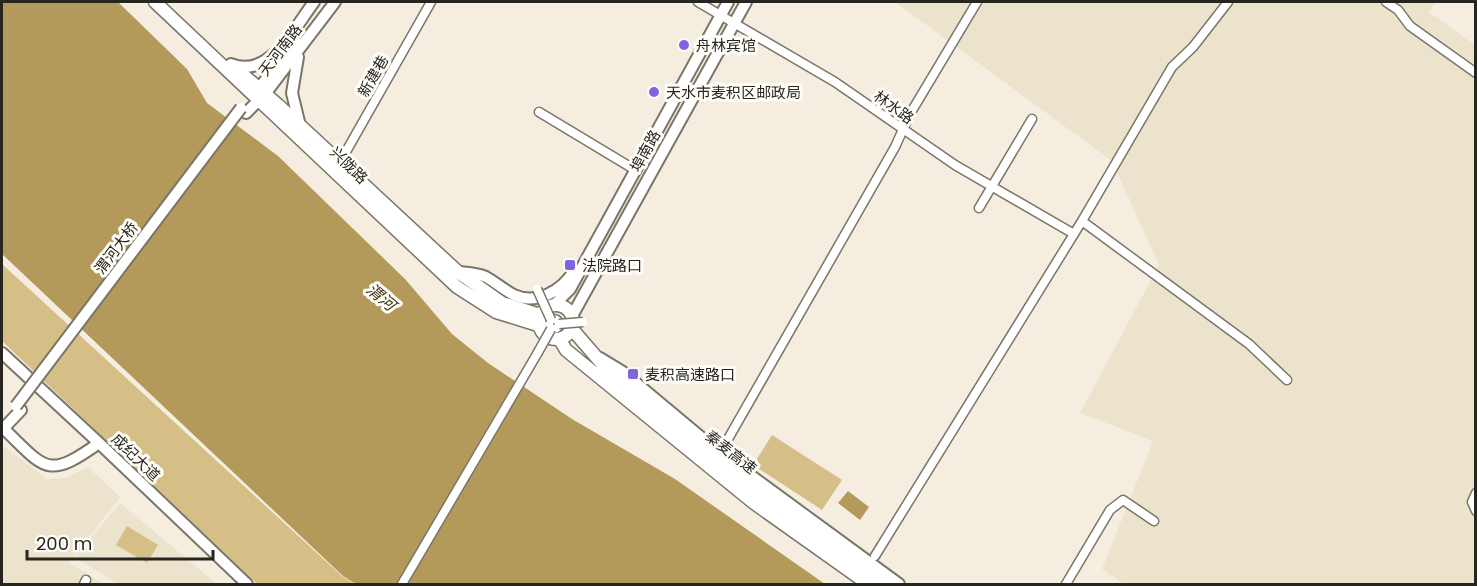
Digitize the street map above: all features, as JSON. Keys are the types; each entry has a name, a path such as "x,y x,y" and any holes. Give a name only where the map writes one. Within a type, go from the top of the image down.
{"highway":[{"name":"兴陇路","path":"163,3 230,64 259,95 300,126 458,272 502,303 548,323"},
{"name":"兴陇路","path":"163,3 458,288 496,312 548,323"},
{"path":"548,323 546,308 554,305 565,308 576,322 560,340"},
{"name":"秦麦高速","path":"576,322 589,351 657,419 754,503 868,585"},
{"name":"秦麦高速","path":"548,323 544,335 560,340 566,350 657,419 885,585"}],"main road":[{"path":"230,64 248,68 265,62 314,2"},
{"name":"天河南路","path":"259,95 327,2"},
{"name":"天河南路","path":"243,110 302,46 334,2"},
{"name":"埠南路","path":"554,305 576,279 728,2"},
{"name":"埠南路","path":"576,322 589,285 746,2"},
{"path":"300,126 293,106 292,84 302,46"},
{"name":"渭河大桥","path":"2,428 243,110"},
{"path":"458,272 486,277 511,294 534,300 563,284 585,252 599,238"},
{"path":"576,279 581,284 589,285"},
{"path":"589,351 623,372 720,453 899,585"},
{"name":"成纪大道","path":"2,353 99,442 247,585"},
{"path":"2,428 39,461 49,465 72,463 99,442"}],"street":[{"name":"新建巷","path":"339,164 431,2"},
{"name":"林水路","path":"698,2 835,82 902,130 1074,234"},
{"path":"720,453 902,130 978,2"},
{"path":"875,556 1082,221 1172,67 1193,47 1228,2"},
{"path":"1386,2 1398,10 1410,26 1476,73"},
{"path":"539,112 637,171"},
{"path":"979,208 1032,119"},
{"path":"1082,221 1249,344 1287,380"},
{"path":"402,585 534,358 548,323 537,288"},
{"path":"548,323 576,322"},
{"path":"1476,493 1472,502 1476,511"},
{"path":"1066,585 1110,510 1123,500 1154,521"}],"shaded area":[{"path":"895,2 1436,2 1429,12 1475,45 1475,584 1124,584 1102,569 1153,441 1080,413 1159,265 1112,161"},
{"path":"2,264 342,576 355,584 257,584 2,341"},
{"path":"772,435 842,480 822,510 753,465"},
{"path":"5,447 47,479 66,478 88,467 120,497 69,563 104,584 2,584 2,452"},
{"path":"120,503 217,584 117,584 75,557"},
{"path":"127,526 158,545 147,563 116,545"}],"water":[{"name":"渭河","path":"2,2 118,2 187,69 207,103 278,156 405,279 452,334 488,363 572,419 675,479 825,584 356,584 343,576 2,254"},
{"path":"848,491 869,507 860,520 838,503"}],"place":[{"name":"舟林宾馆","path":"684,45"},
{"name":"天水市麦积区邮政局","path":"654,92"},
{"name":"法院路口","path":"570,265"},
{"name":"麦积高速路口","path":"633,374"}]}
